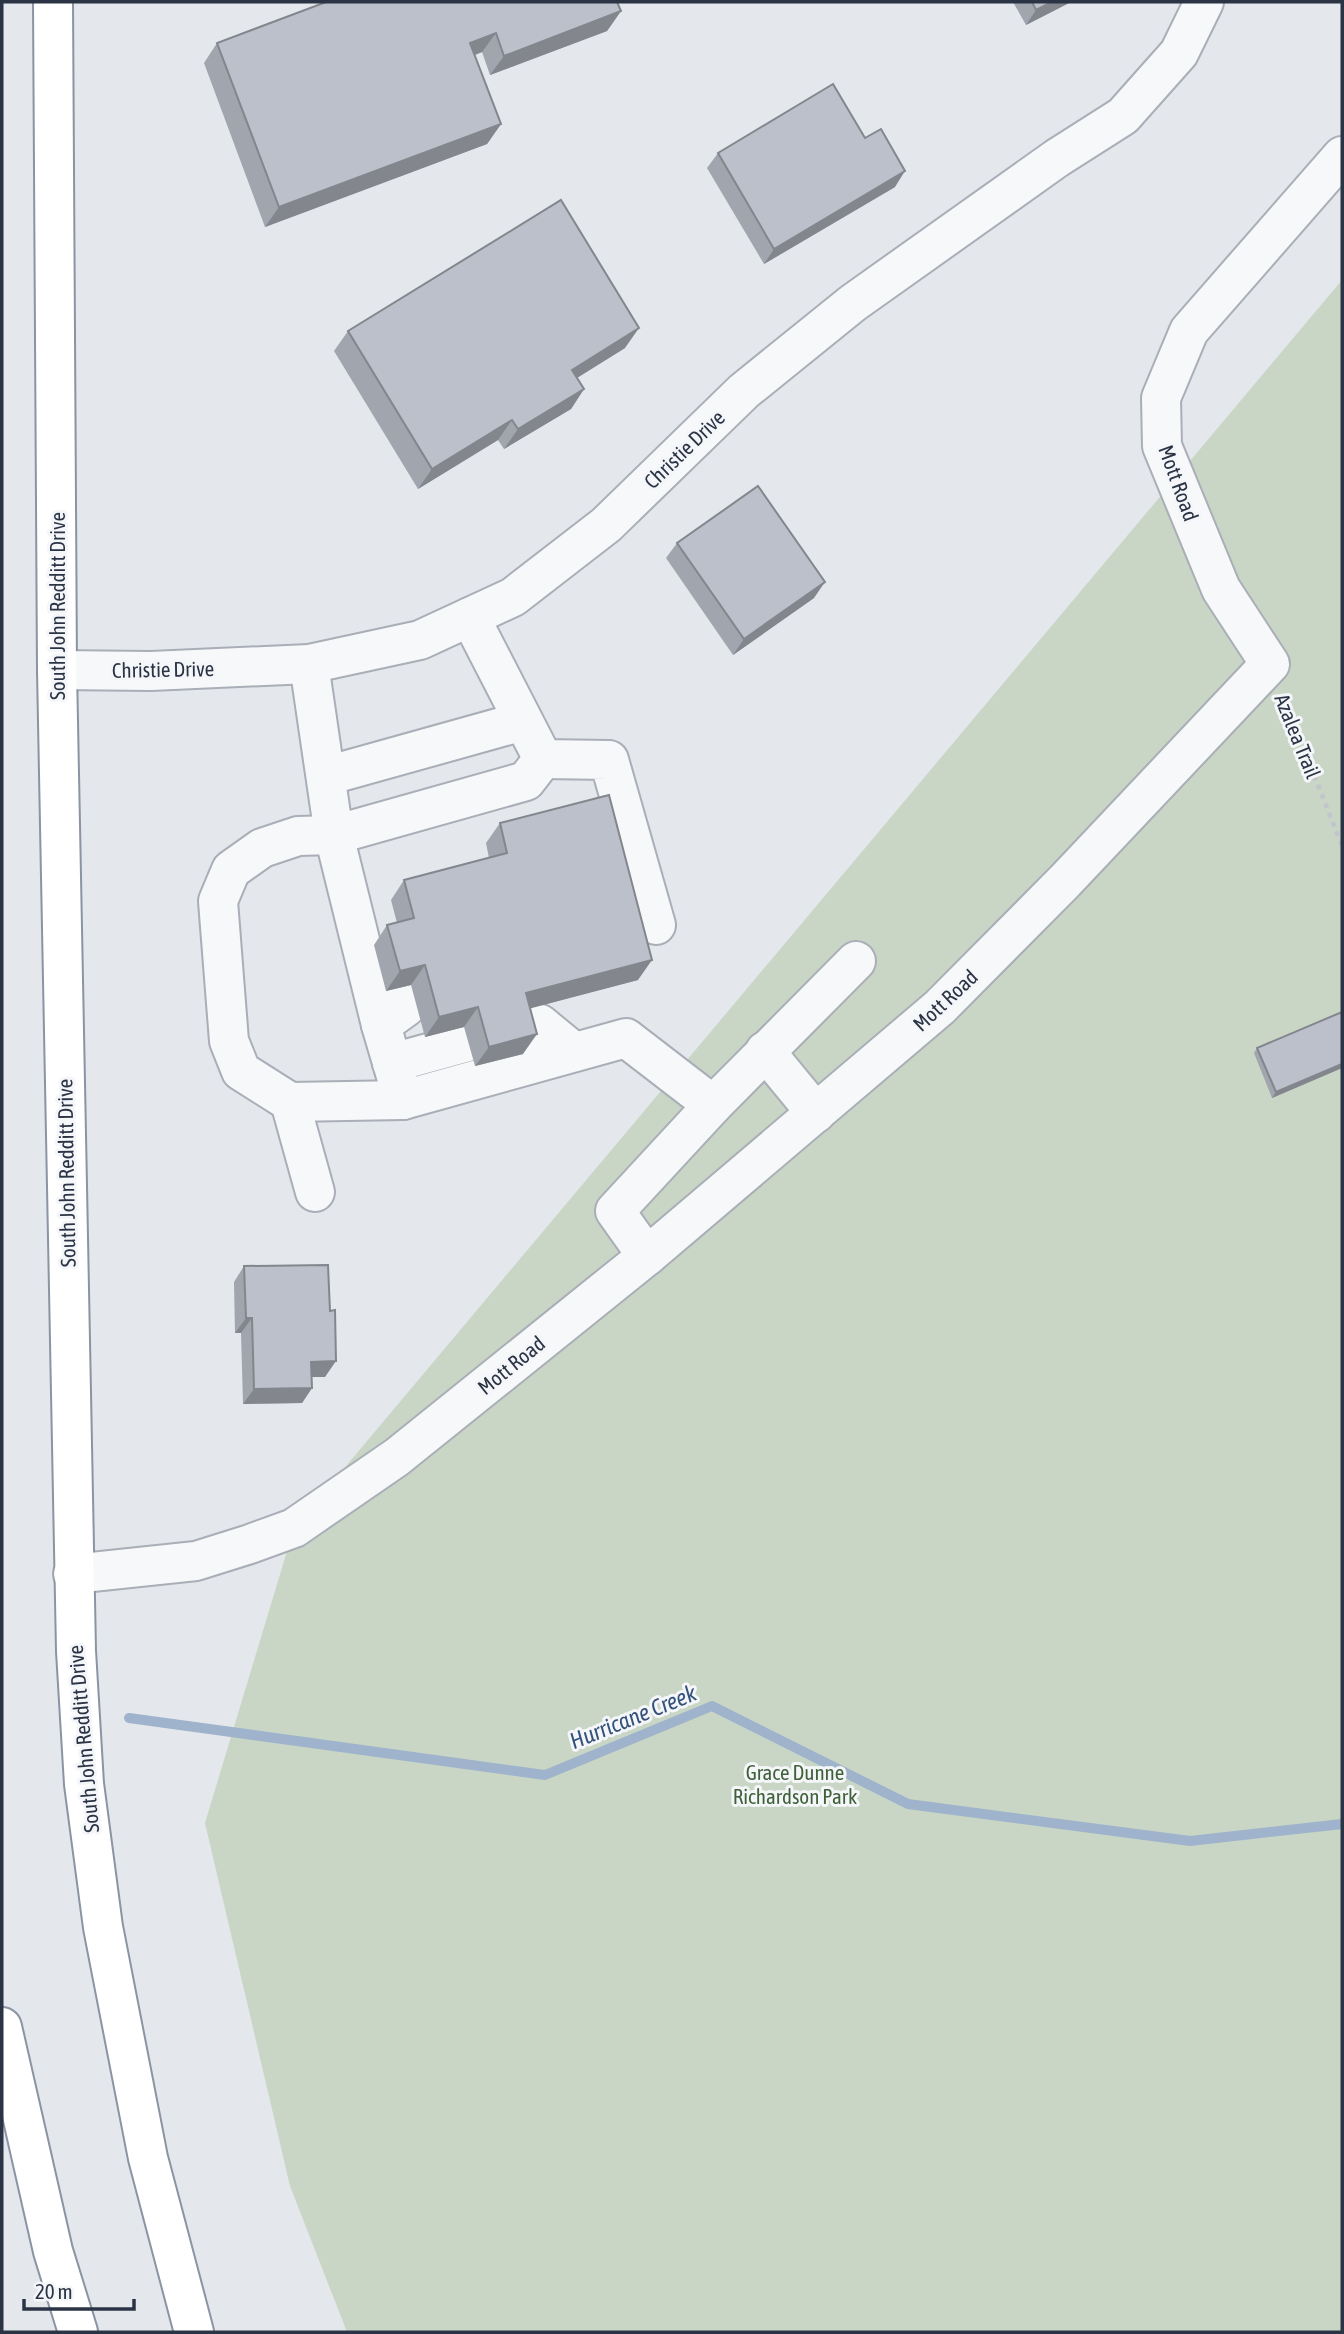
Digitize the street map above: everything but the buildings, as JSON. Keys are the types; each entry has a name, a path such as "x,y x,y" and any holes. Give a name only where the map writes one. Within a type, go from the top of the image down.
{"highway":[{"name":"South John Redditt Drive","path":"53,2 57,670 73,1574 84,1784 103,1927 148,2158 194,2332"},
{"path":"2,2028 53,2251 78,2332"}],"street":[{"name":"Christie Drive","path":"57,670 151,671 309,664 420,640 513,597 606,525 744,391 853,303 1057,158 1124,116 1179,53 1204,2"},
{"name":"Mott Road","path":"73,1574 196,1561 294,1528 397,1457 648,1256 940,1007 1075,871 1270,664 1222,589 1161,446 1161,398 1189,331 1342,156"},
{"path":"470,617 543,758"},
{"path":"309,664 334,835 403,1100"},
{"path":"327,776 523,721"},
{"path":"543,758 526,781 334,835 298,836 262,848 231,870 218,901 229,1041 241,1071 290,1102 403,1100 626,1038 713,1105"},
{"path":"543,758 608,760 656,925"},
{"path":"355,916 385,920 390,940"},
{"path":"648,1256 615,1211 765,1051 856,961"},
{"path":"382,1025 406,1007 401,987"},
{"path":"517,1030 540,1024 574,1052"},
{"path":"392,1063 468,1042"},
{"path":"765,1051 816,1113"},
{"path":"290,1102 315,1192"}],"path":[{"name":"Azalea Trail","path":"1270,664 1342,846"}],"green space":[{"name":"Grace Dunne Richardson Park","path":"1342,280 1342,2332 347,2332 290,2186 205,1823 294,1528"}],"waterway":[{"name":"Hurricane Creek","path":"129,1718 545,1775 712,1706 908,1804 1190,1841 1342,1824"}]}
